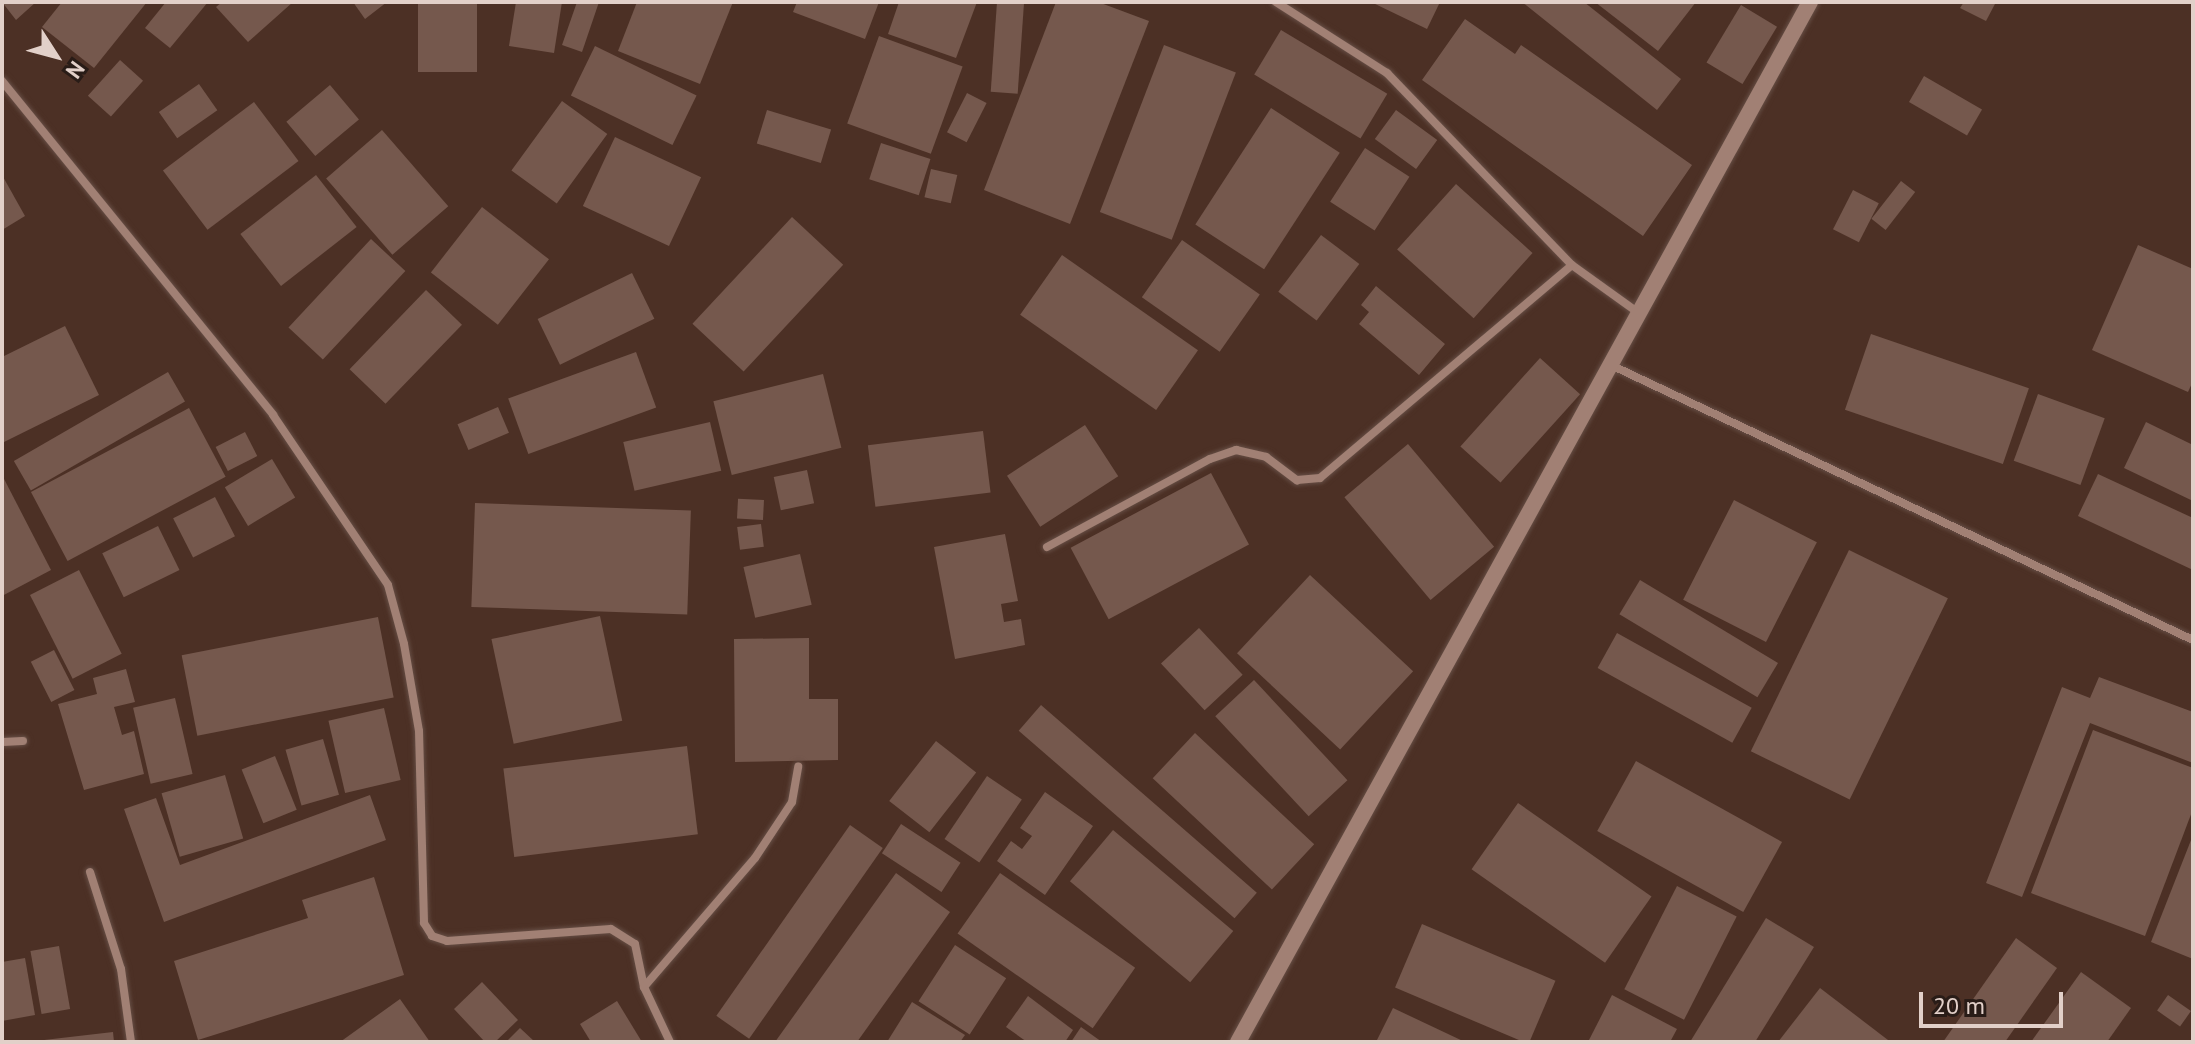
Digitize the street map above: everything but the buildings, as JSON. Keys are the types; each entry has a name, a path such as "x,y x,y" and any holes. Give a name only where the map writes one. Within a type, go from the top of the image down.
{"street":[{"path":"1276,2 1387,73 1572,265 1636,311"},
{"path":"1238,1042 1613,366 1636,311 1810,2"},
{"path":"2,81 273,415 388,585 404,644 419,731 420,906 432,936 447,941 478,940 611,929 635,944 644,987 670,1042"},
{"path":"1047,547 1210,459 1236,450 1266,457 1297,480 1320,478 1572,265"},
{"path":"1613,366 2193,640"},
{"path":"2,742 23,741"},
{"path":"644,987 755,858 792,802 798,767"},
{"path":"90,872 121,969 131,1042"}]}
